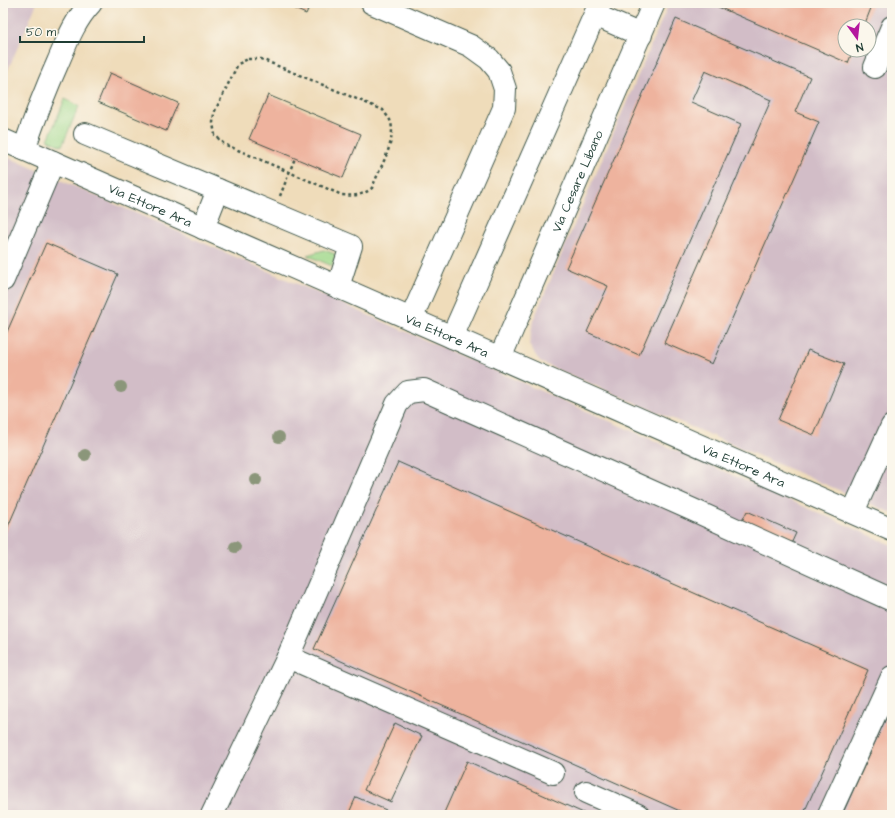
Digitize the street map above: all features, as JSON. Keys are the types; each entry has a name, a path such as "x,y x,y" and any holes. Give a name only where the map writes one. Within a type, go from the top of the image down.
{"street":[{"path":"24,149 46,90 71,31 81,13 90,3"},
{"path":"372,3 471,46 489,59 499,70 505,89 504,108 411,319"},
{"name":"Via Cesare Libano","path":"500,358 654,3"},
{"path":"452,337 593,8 641,35"},
{"path":"875,67 892,27"},
{"path":"85,134 351,246 338,287"},
{"name":"Via Ettore Ara","path":"3,140 892,530"},
{"path":"3,280 53,162"},
{"path":"203,228 218,190"},
{"path":"212,815 288,657 397,404 408,392 424,390 892,600"},
{"path":"853,512 892,426"},
{"path":"288,657 553,773"},
{"path":"829,815 892,677"},
{"path":"586,792 638,815"}],"path":[{"path":"248,59 261,60 383,110 390,119 392,128 391,141 372,188 366,193 354,196 342,195 289,172 224,144 215,135 213,123 214,114 238,64 248,59"},
{"path":"273,213 294,158"}],"shaded area":[{"path":"3,3 37,3 3,81"},
{"path":"669,3 892,3 892,513 540,362 529,345 533,321"},
{"path":"3,155 892,545 892,815 3,815"}],"green space":[{"path":"65,99 79,106 62,146 48,140"},
{"path":"324,250 335,254 332,266 307,255"}],"building":[{"path":"281,3 311,3 306,14"},
{"path":"709,3 873,3 867,18 837,18 837,58 850,58 848,63"},
{"path":"676,19 810,77 795,112 819,122 712,364 664,343 771,100 705,71 691,102 741,124 639,355 587,332 608,286 566,268"},
{"path":"110,73 178,103 166,131 98,102"},
{"path":"268,95 361,134 343,178 249,139"},
{"path":"46,243 118,274 3,538 3,341"},
{"path":"808,350 844,364 814,435 778,420"},
{"path":"398,462 868,670 803,815 689,815 314,649"},
{"path":"747,511 796,533 791,544 742,521"},
{"path":"892,705 892,815 842,815"},
{"path":"395,723 422,736 391,802 364,790"},
{"path":"467,761 588,815 443,815"},
{"path":"356,797 386,810 384,815 348,815"}]}
